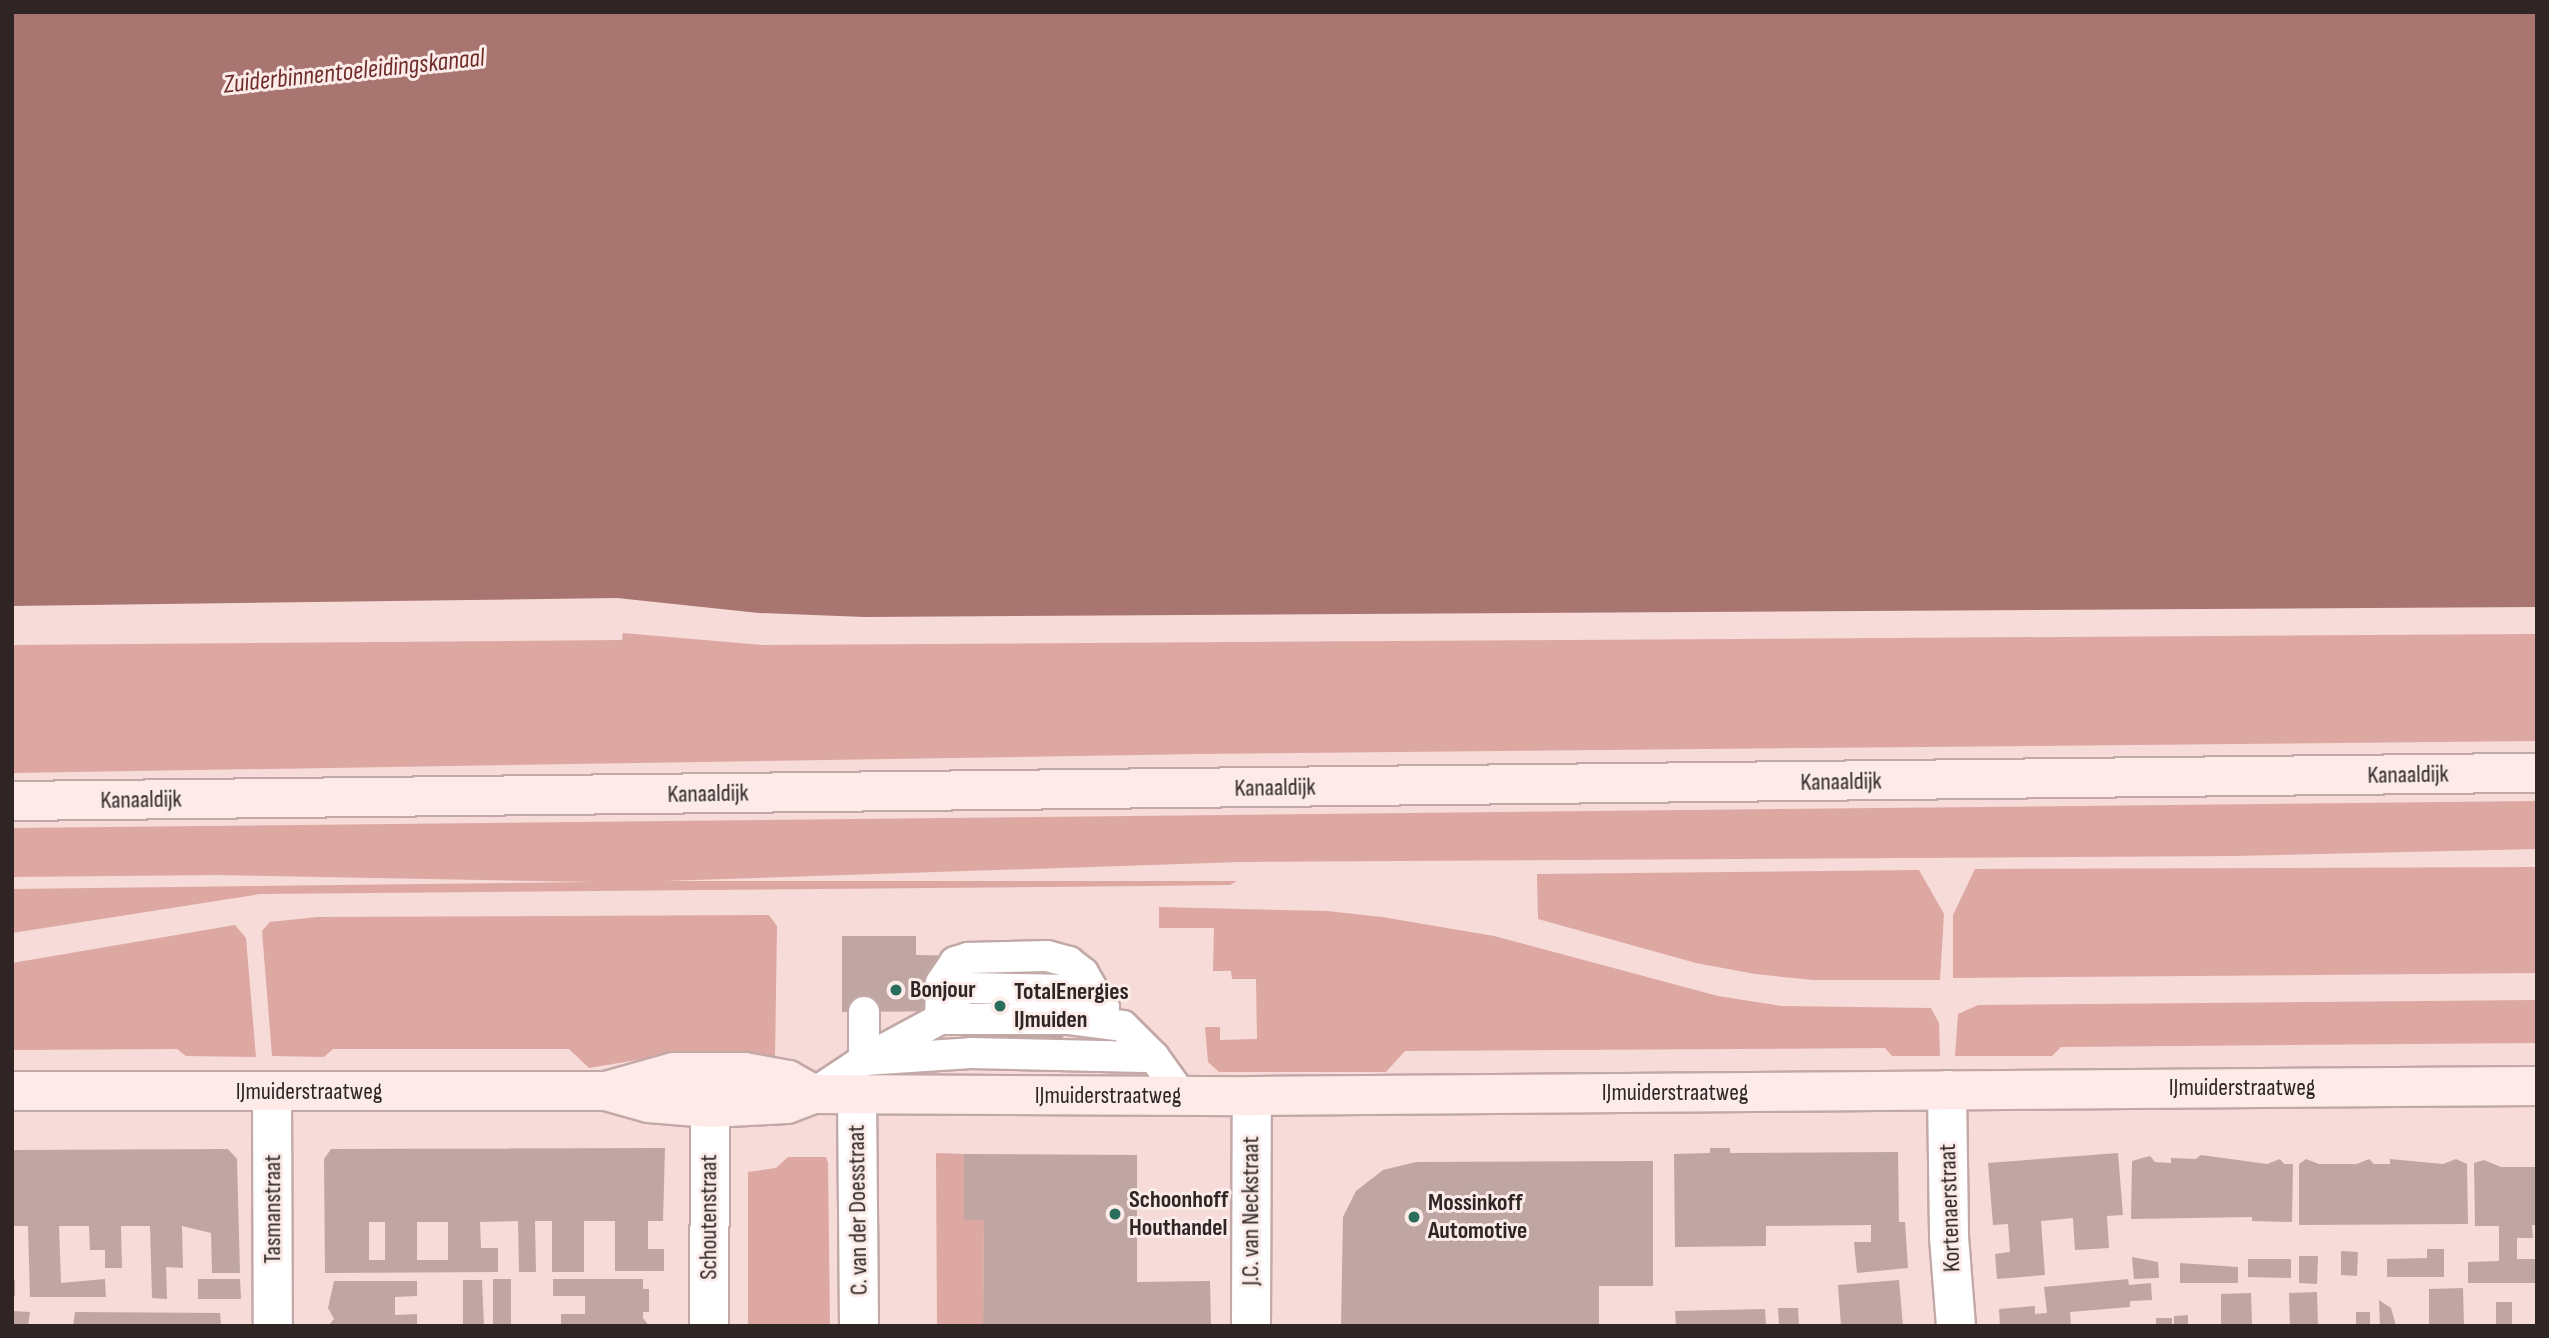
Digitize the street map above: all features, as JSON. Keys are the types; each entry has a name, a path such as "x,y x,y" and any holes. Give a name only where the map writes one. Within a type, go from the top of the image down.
{"street":[{"name":"Kanaaldijk","path":"12,801 2537,774"},
{"name":"IJmuiderstraatweg","path":"12,1091 606,1091 674,1072 744,1072 788,1080 813,1094"},
{"name":"IJmuiderstraatweg","path":"606,1091 649,1103 710,1108 787,1104 860,1077 1182,1096 2537,1086"},
{"name":"C. van der Doesstraat","path":"859,1326 860,1077"},
{"name":"Kortenaerstraat","path":"1947,1090 1956,1326"},
{"name":"Tasmanstraat","path":"272,1092 273,1326"},
{"name":"J.C. van Neckstraat","path":"1251,1326 1252,1096"},
{"name":"Schoutenstraat","path":"709,1326 710,1108"}],"lane":[{"path":"860,1077 940,1019 951,996 968,988 1069,989 1100,1002 1154,1057 1182,1096"},
{"path":"860,1077 864,1012"},
{"path":"940,1019 1069,1019 1123,1026"},
{"path":"860,1077 971,1053 1154,1057"}],"shaded area":[{"path":"623,633 762,645 2537,634 2537,741 1199,754 12,773 12,645 622,640"},
{"path":"2537,801 2537,849 2234,856 1241,862 664,881 1237,881 1230,885 260,894 12,933 12,889 594,882 218,875 12,877 12,828"},
{"path":"2537,867 2537,973 1953,978 1953,915 1975,869"},
{"path":"1919,870 1944,914 1940,980 1813,980 1755,974 1696,963 1538,919 1537,874"},
{"path":"1159,907 1327,911 1382,917 1494,936 1718,996 1782,1006 1931,1008 1939,1023 1940,1056 1892,1056 1885,1048 1405,1051 1386,1072 1219,1072 1208,1062 1205,1027 1220,1027 1220,1040 1257,1039 1256,979 1232,979 1231,971 1213,971 1214,928 1159,928"},
{"path":"769,915 777,926 775,1059 672,1054 589,1068 569,1049 333,1049 324,1057 272,1056 262,931 270,922 317,917"},
{"path":"235,925 246,938 256,1057 186,1056 177,1049 12,1050 12,963"},
{"path":"2537,1000 2537,1043 2061,1047 2052,1056 1955,1056 1958,1014 1978,1005"},
{"path":"936,1153 964,1154 964,1219 984,1220 983,1326 937,1326"},
{"path":"788,1157 826,1157 828,1163 830,1326 748,1326 748,1172 776,1168"}],"water":[{"name":"Zuiderbinnentoeleidingskanaal","path":"12,12 2537,12 2537,607 865,617 759,613 617,598 12,606"}],"building":[{"path":"842,936 916,936 916,955 973,956 973,943 1064,944 1063,1066 971,1065 972,1011 842,1012"},
{"path":"665,1148 663,1221 648,1221 648,1249 664,1249 664,1271 615,1271 615,1221 584,1221 584,1272 552,1272 552,1221 535,1221 536,1272 519,1272 518,1221 480,1222 481,1248 498,1248 498,1272 325,1273 324,1159 331,1149","holes":["369,1222 385,1222 385,1260 369,1260","417,1222 448,1222 448,1260 417,1260"]},
{"path":"1710,1148 1730,1148 1730,1153 1898,1152 1899,1222 1905,1222 1908,1268 1857,1273 1854,1242 1871,1242 1871,1225 1766,1226 1766,1246 1675,1247 1674,1154 1710,1153"},
{"path":"228,1149 237,1159 240,1273 212,1273 211,1233 182,1226 183,1268 166,1267 167,1299 152,1298 150,1226 121,1226 122,1268 105,1268 105,1250 90,1250 89,1226 59,1226 61,1283 105,1279 106,1297 30,1297 28,1226 12,1226 12,1150"},
{"path":"2118,1153 2123,1215 2107,1216 2109,1248 2075,1250 2073,1218 2041,1221 2045,1275 1997,1279 1995,1254 2010,1252 2008,1224 1993,1225 1988,1163"},
{"path":"964,1154 1137,1155 1137,1282 1210,1281 1211,1326 983,1326 984,1220 964,1220"},
{"path":"2201,1155 2267,1164 2280,1159 2284,1164 2293,1164 2292,1222 2252,1221 2252,1217 2131,1219 2132,1161 2150,1156 2155,1162 2171,1163 2171,1158 2196,1159"},
{"path":"2306,1159 2319,1164 2357,1164 2369,1159 2374,1164 2390,1164 2390,1159 2443,1164 2456,1159 2467,1164 2468,1224 2299,1225 2299,1164"},
{"path":"2484,1160 2501,1167 2537,1167 2537,1225 2532,1225 2533,1238 2517,1238 2517,1259 2537,1259 2537,1283 2468,1283 2468,1262 2499,1261 2499,1226 2475,1226 2474,1163"},
{"path":"1653,1161 1653,1286 1599,1286 1599,1326 1341,1326 1343,1217 1356,1191 1383,1170 1416,1162"},
{"path":"2427,1249 2444,1249 2444,1277 2387,1277 2387,1259 2427,1258"},
{"path":"2341,1251 2358,1252 2357,1276 2341,1275"},
{"path":"2299,1256 2318,1256 2317,1284 2299,1283"},
{"path":"2132,1257 2158,1262 2159,1278 2134,1279"},
{"path":"2248,1259 2291,1259 2291,1278 2248,1277"},
{"path":"2180,1263 2238,1267 2238,1283 2180,1283"},
{"path":"198,1279 240,1279 241,1299 198,1299"},
{"path":"493,1279 511,1279 511,1326 493,1326"},
{"path":"553,1279 643,1279 643,1289 649,1289 649,1312 643,1312 643,1318 649,1326 561,1326 561,1314 585,1314 585,1296 553,1296"},
{"path":"2128,1279 2129,1285 2151,1283 2152,1300 2130,1301 2130,1307 2070,1312 2071,1326 2000,1326 1999,1309 2035,1306 2035,1314 2047,1313 2044,1287"},
{"path":"12,1280 15,1280 15,1296 12,1296"},
{"path":"463,1280 482,1280 484,1326 463,1326"},
{"path":"1899,1280 1903,1326 1841,1326 1838,1285"},
{"path":"334,1281 417,1281 417,1296 395,1297 395,1315 417,1314 417,1326 328,1326 334,1319 328,1308"},
{"path":"2463,1288 2464,1326 2429,1326 2429,1289"},
{"path":"2317,1292 2318,1326 2290,1326 2289,1293"},
{"path":"2251,1293 2252,1326 2221,1326 2221,1294"},
{"path":"2379,1300 2391,1308 2396,1326 2380,1326"},
{"path":"2496,1302 2512,1302 2512,1326 2496,1326"},
{"path":"1778,1308 1798,1308 1799,1326 1779,1326"},
{"path":"1765,1309 1766,1326 1676,1326 1675,1311"},
{"path":"12,1311 30,1312 28,1326 12,1326"},
{"path":"75,1312 220,1313 221,1326 73,1326"},
{"path":"2356,1312 2370,1312 2370,1326 2356,1326"},
{"path":"2188,1315 2188,1326 2174,1326 2174,1316"},
{"path":"2156,1318 2172,1318 2172,1326 2156,1326"}],"place":[{"name":"Bonjour","path":"896,990"},
{"name":"TotalEnergies IJmuiden","path":"1000,1006"},
{"name":"Schoonhoff Houthandel","path":"1115,1214"},
{"name":"Mossinkoff Automotive","path":"1414,1217"}]}
